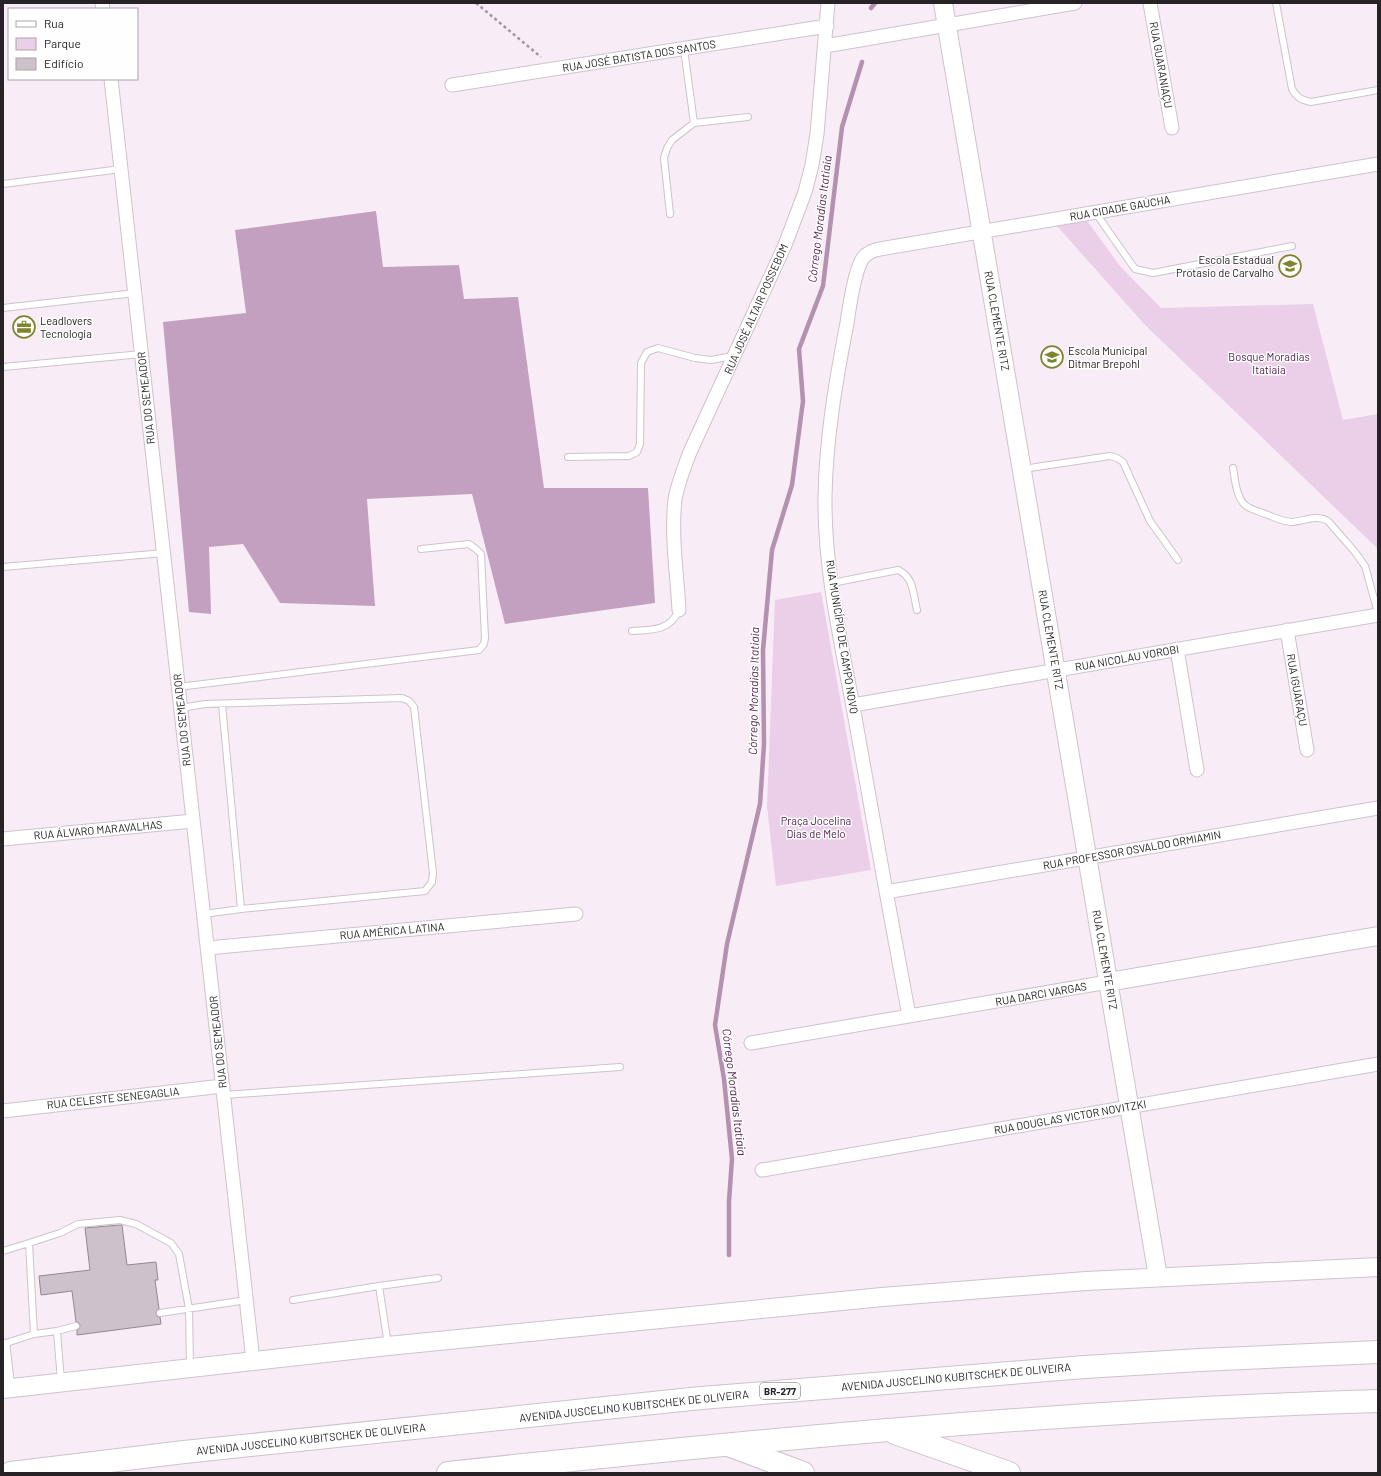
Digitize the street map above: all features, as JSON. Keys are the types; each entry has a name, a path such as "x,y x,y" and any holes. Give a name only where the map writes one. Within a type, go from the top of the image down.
{"highway":[{"name":"AVENIDA JUSCELINO KUBITSCHEK DE OLIVEIRA","path":"11,1473 184,1452 724,1396 1085,1367 1208,1359 1378,1352"},
{"path":"448,1473 611,1455 886,1430 1156,1410 1378,1401"},
{"path":"886,1430 1009,1473"},
{"path":"726,1444 803,1473"},
{"path":"564,1473 611,1455"}],"street":[{"name":"RUA JOSÉ ALTAIR POSSEBOM","path":"679,610 674,540 676,498 681,477 690,452 785,245 805,192 817,134 828,3"},
{"name":"RUA CLEMENTE RITZ","path":"943,3 1158,1277"},
{"path":"825,46 1075,3"},
{"name":"RUA GUARANIAÇU","path":"1150,3 1172,128"},
{"name":"RUA JOSÉ BATISTA DOS SANTOS","path":"452,86 827,26"},
{"name":"RUA DO SEMEADOR","path":"111,80 253,1361"},
{"name":"RUA CIDADE GAÚCHA","path":"863,258 873,250 1378,164"},
{"name":"RUA MUNICÍPIO DE CAMPO NOVO","path":"863,258 858,269 847,320 830,421 825,496 828,557 908,1016"},
{"name":"RUA NICOLAU VOROBI","path":"853,705 1378,614"},
{"name":"RUA IGUARAÇU","path":"1287,630 1307,750"},
{"path":"1177,649 1197,770"},
{"name":"RUA PROFESSOR OSVALDO ORMIAMIN","path":"886,892 1378,808"},
{"name":"RUA ÁLVARO MARAVALHAS","path":"3,839 193,821"},
{"name":"RUA AMÉRICA LATINA","path":"208,948 576,914"},
{"name":"RUA DARCI VARGAS","path":"751,1043 1378,936"},
{"name":"RUA DOUGLAS VICTOR NOVITZKI","path":"762,1170 1378,1064"},
{"name":"RUA CELESTE SENEGAGLIA","path":"3,1111 224,1091"},
{"path":"3,1345 5,1389 388,1346 820,1303 1034,1285 1158,1277 1378,1267"}],"lane":[{"path":"1276,3 1292,89 1296,96 1311,102 1378,90"},
{"path":"684,49 694,123"},
{"path":"670,214 664,158 667,148 672,140 694,123 748,117"},
{"path":"3,184 121,169"},
{"path":"1094,212 1136,269 1153,273 1292,246"},
{"path":"3,308 134,293"},
{"path":"568,457 629,456 637,452 640,444 641,363 647,352 658,348 695,358 711,360 735,356"},
{"path":"3,367 142,354"},
{"path":"1022,470 1110,456 1117,458 1123,462 1150,521 1178,560"},
{"path":"1233,468 1239,495 1245,505 1251,509 1283,521 1291,522 1324,518 1328,521 1365,566 1378,614"},
{"path":"178,687 479,650 484,644 485,638 481,554 469,544 421,549"},
{"path":"3,567 164,553"},
{"path":"832,583 898,570 905,573 910,578 917,610"},
{"path":"632,631 654,630 664,627 671,623 679,610"},
{"path":"181,708 206,704 402,698 409,701 414,707 433,873 432,882 426,891 204,914"},
{"path":"222,704 241,909"},
{"path":"224,1091 620,1067"},
{"path":"3,1251 60,1233 78,1224 120,1220 136,1224 171,1243 179,1254 189,1309 188,1338 190,1368"},
{"path":"29,1243 34,1334"},
{"path":"293,1300 438,1278"},
{"path":"379,1286 388,1346"},
{"path":"160,1313 247,1300"},
{"path":"3,1345 34,1334 57,1331 76,1326"},
{"path":"57,1331 61,1383"}],"path":[{"path":"476,3 555,69"}],"green space":[{"name":"Bosque Moradias Itatiaia","path":"1085,218 1120,266 1161,308 1313,304 1343,420 1378,414 1378,549 1145,325 1057,226"},
{"name":"Praça Jocelina Dias de Melo","path":"821,592 871,870 776,886 767,807 775,600"}],"shaded area":[{"path":"376,211 383,267 459,265 464,299 518,297 544,488 648,488 655,603 505,624 472,494 367,499 375,606 280,603 243,544 209,547 211,614 189,612 163,322 246,313 235,230"}],"building":[{"path":"122,1225 127,1265 156,1262 158,1280 155,1280 159,1309 156,1313 157,1316 160,1317 161,1324 77,1335 77,1330 79,1329 80,1325 76,1322 72,1291 41,1295 39,1276 90,1270 85,1228"}],"waterway":[{"name":"Córrego Moradias Itatiaia","path":"871,8 875,3"},
{"name":"Córrego Moradias Itatiaia","path":"729,1255 729,1201 732,1159 724,1079 715,1025 727,944 760,804 764,744 763,650 772,550 792,485 803,401 799,349 823,286 842,127 862,62"}],"place":[{"name":"Escola Estadual Protasio de Carvalho","path":"1290,266"},
{"name":"Leadlovers Tecnologia","path":"24,327"},
{"name":"Escola Municipal Ditmar Brepohl","path":"1052,357"}]}
